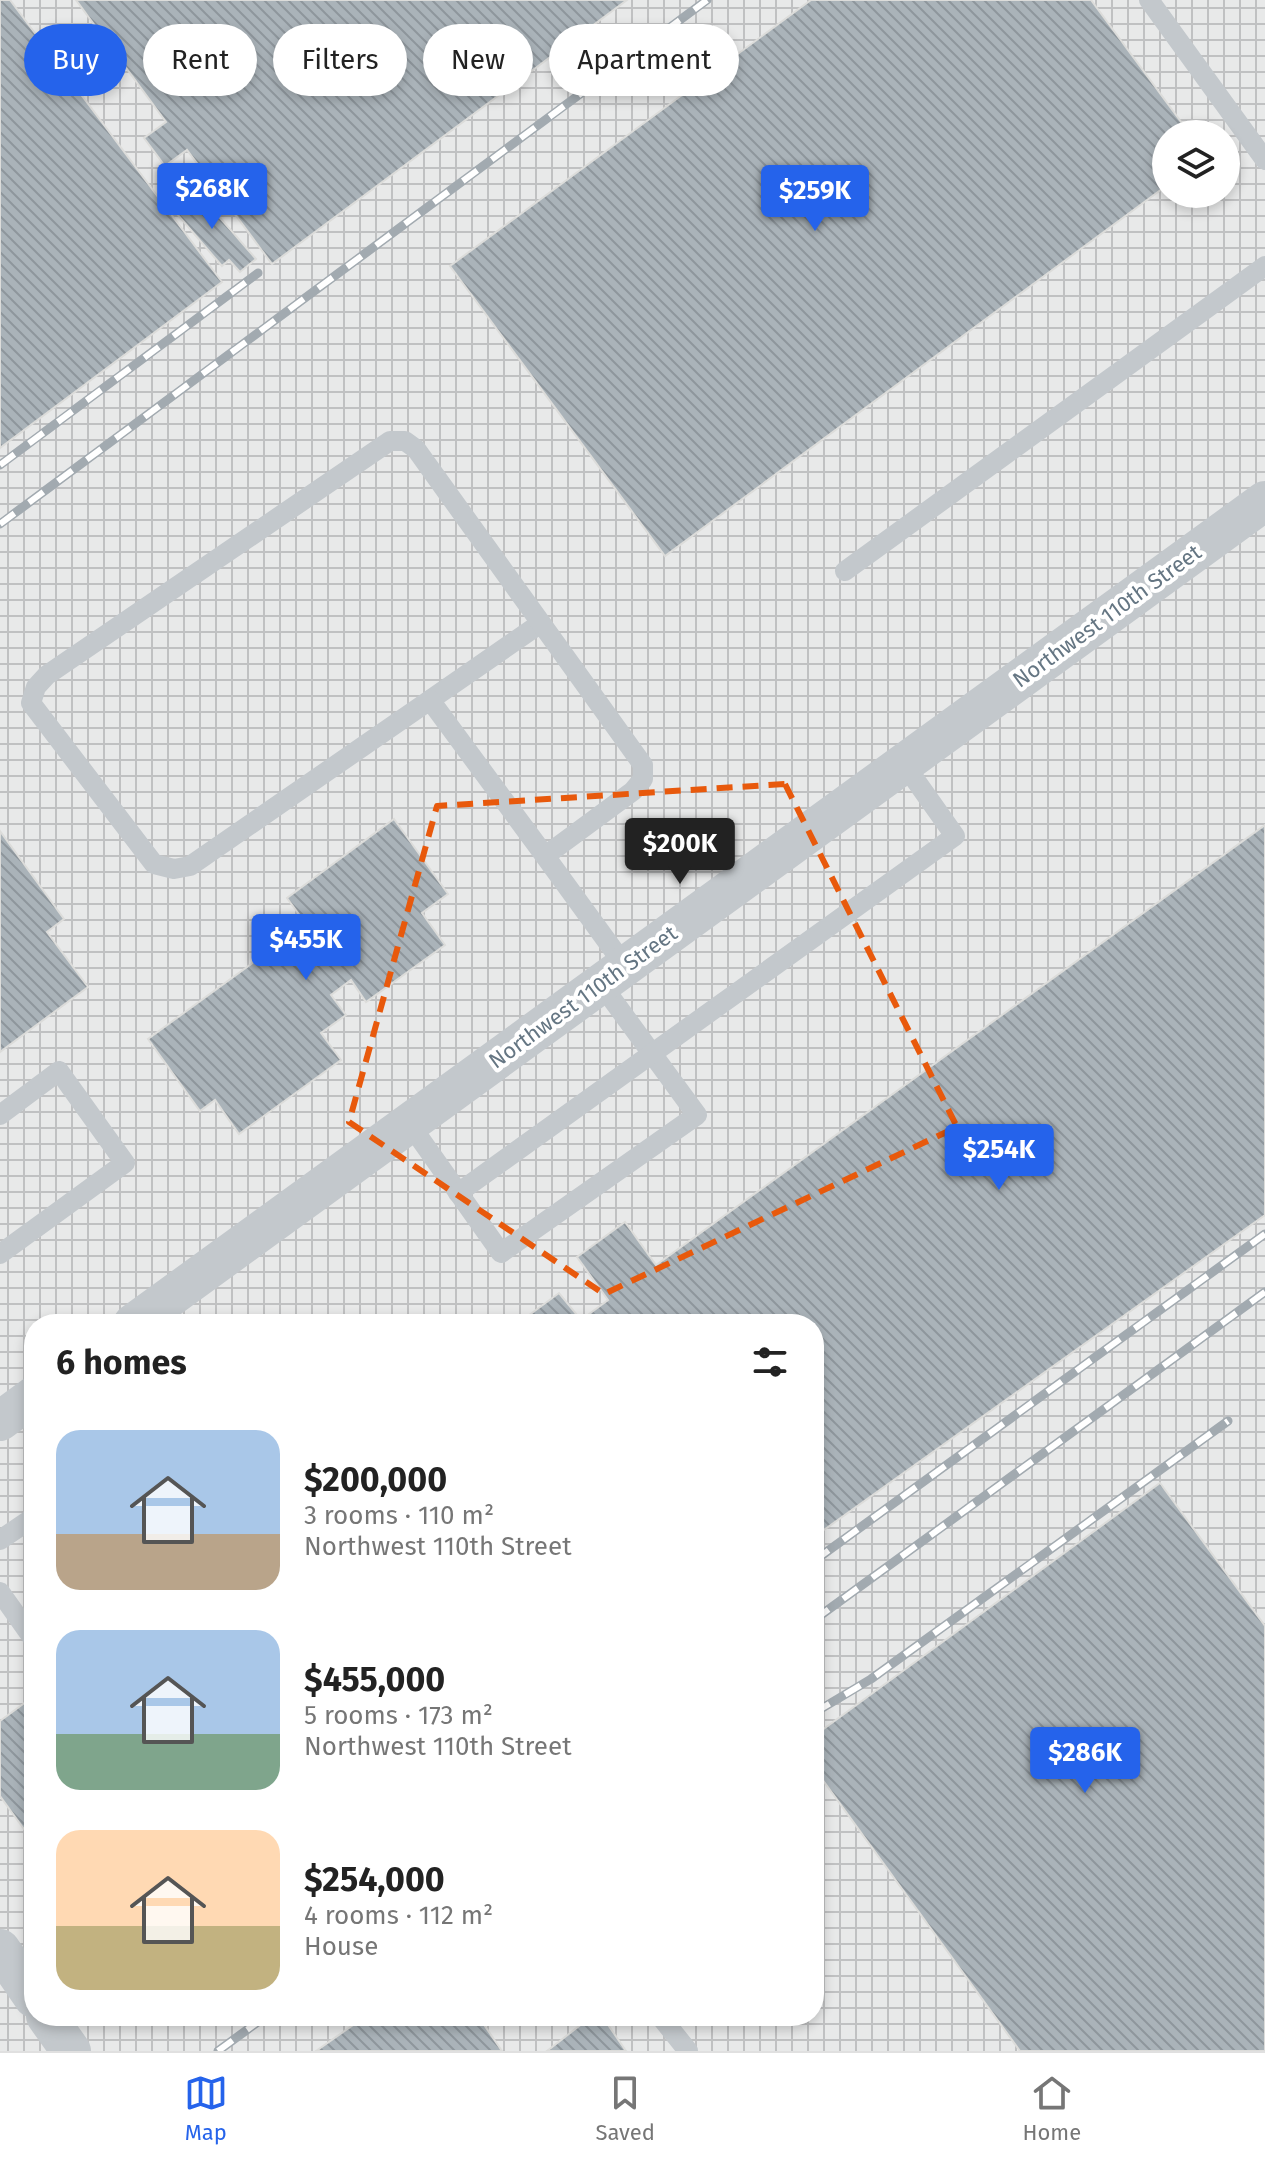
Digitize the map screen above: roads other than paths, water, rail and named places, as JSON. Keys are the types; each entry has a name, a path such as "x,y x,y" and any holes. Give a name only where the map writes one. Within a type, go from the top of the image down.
{"street":[{"name":"Northwest 110th Street","path":"147,1314 1265,501"},
{"path":"0,1421 24,1403"},
{"path":"0,1949 24,1984"},
{"path":"53,2026 71,2051"}],"lane":[{"path":"1149,0 1265,160"},
{"path":"845,571 1265,266"},
{"path":"541,623 190,866 174,869 154,864 31,703 36,687 47,675 390,441 405,441 416,449 541,623 643,765 643,779 633,791 545,856"},
{"path":"409,1123 501,1253 697,1115 651,1053 613,975 545,856 430,700"},
{"path":"458,1193 955,836 904,764"},
{"path":"0,1115 59,1071 125,1163 0,1254"},
{"path":"0,1539 24,1523"},
{"path":"0,1592 24,1626"},
{"path":"668,2026 688,2051"}],"railway":[{"path":"0,524 707,0"},
{"path":"0,465 258,273"},
{"path":"824,1554 1265,1234"},
{"path":"824,1613 1265,1292"},
{"path":"824,1707 871,1679 1228,1421"},
{"path":"218,2051 252,2026"}]}
